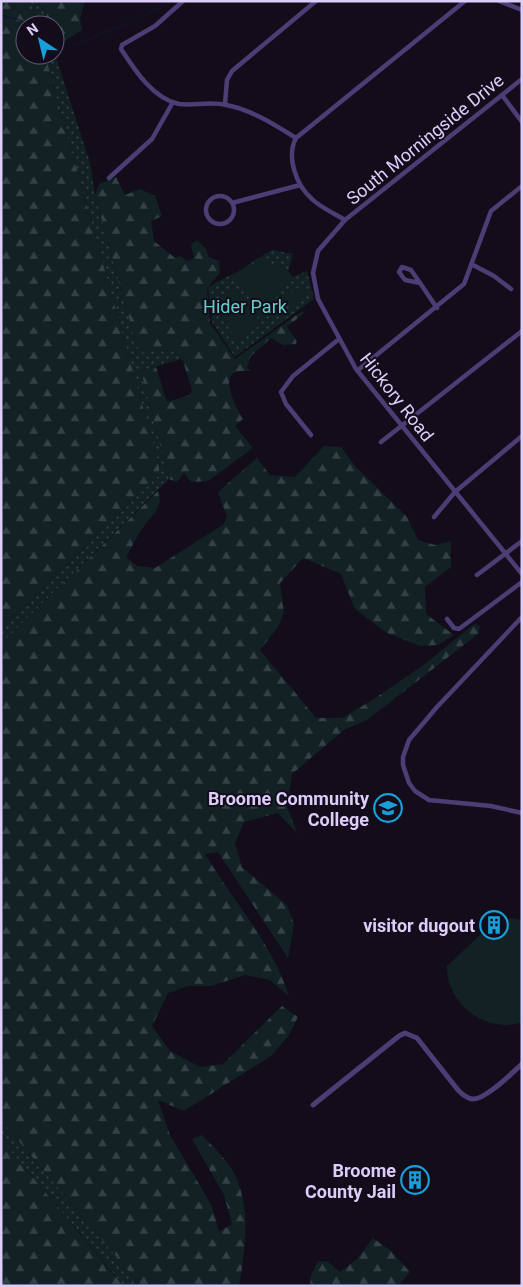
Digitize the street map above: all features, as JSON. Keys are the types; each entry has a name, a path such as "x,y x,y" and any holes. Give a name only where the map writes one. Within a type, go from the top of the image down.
{"street":[{"path":"183,1 155,26 123,44 121,49 152,89 173,102 225,104 273,124 296,138"},
{"path":"225,104 226,80 232,71 316,1"},
{"path":"345,220 311,198 300,185 292,158 292,144 296,138 465,1"},
{"path":"499,1 522,10"},
{"name":"South Morningside Drive","path":"345,220 522,79"},
{"path":"502,95 522,122"},
{"path":"109,178 152,139 173,102"},
{"path":"232,203 300,185"},
{"path":"358,370 437,308 464,284 473,265 490,211 520,187 522,193"},
{"path":"225,197 232,203 232,217 226,223 216,223 206,213 206,206 213,199 225,197"},
{"name":"Hickory Road","path":"345,220 318,252 313,273 318,299 358,370 522,574"},
{"path":"473,265 494,276 511,289"},
{"path":"420,283 405,280 400,276 399,269 402,267 410,270 420,283 437,308"},
{"path":"381,442 522,331"},
{"path":"311,436 281,397 281,392 293,376 339,339"},
{"path":"434,517 455,492 522,436"},
{"path":"477,575 522,541"},
{"path":"448,619 454,628 459,629 522,582"},
{"path":"522,617 437,707 409,740 403,757 404,774 409,783 421,796 438,803 509,809 522,813"},
{"path":"313,1105 405,1033 417,1038 458,1090 465,1097 471,1099 477,1099 486,1094 522,1064"}],"green space":[{"path":"1,1 30,1 34,15 15,15 15,65 48,65 159,465 159,475 1,628"},
{"path":"30,1 42,1 46,15 34,15"},
{"path":"42,1 85,1 80,18 82,30 65,41 65,15 46,15"},
{"path":"48,65 59,65 90,163 95,195 136,344 141,352 172,350 181,359 141,371 169,479 1,644 1,628 159,475 159,465"},
{"path":"116,177 125,195 140,189 155,196 162,216 151,221 154,241 175,258 180,256 188,261 194,258 191,245 197,240 206,249 209,257 219,261 220,273 207,288 210,323 235,359 302,311 304,313 287,327 297,341 296,344 283,345 271,338 251,356 247,368 251,371 238,371 232,374 229,384 230,390 243,419 235,426 253,448 208,481 191,482 184,473 177,482 169,479 141,371 156,367 167,402 190,395 192,390 183,361 172,350 141,353 136,344 95,195 99,184"},
{"name":"Hider Park","path":"273,250 293,254 288,271 293,277 307,271 314,299 235,357 212,322 208,288"},
{"path":"263,261 280,267 293,277 263,307 234,275 245,267"},
{"path":"301,286 307,294 291,305 285,297"},
{"path":"235,287 262,324 238,341 212,304"},
{"path":"324,446 341,447 355,466 407,517 418,540 435,545 451,541 451,567 425,587 426,614 454,635 438,645 420,646 387,633 355,609 341,574 303,558 280,583 284,612 278,627 260,650 316,718 342,718 374,699 425,664 474,624 480,626 478,634 367,720 344,730 292,774 287,806 297,833 278,813 244,822 235,843 242,867 287,905 294,924 288,958 218,852 205,854 273,958 289,996 270,980 245,975 211,986 188,986 168,993 152,1026 170,1051 200,1067 223,1064 282,1006 298,1017 289,1035 271,1056 184,1111 158,1100 170,1135 212,1206 219,1232 232,1224 224,1195 192,1139 202,1135 225,1160 236,1177 244,1203 245,1217 245,1245 239,1286 141,1286 1,1120 1,644 158,491 160,501 156,511 141,530 126,557 137,566 155,568 224,524 227,517 218,492 257,458 270,475 295,477"},
{"path":"510,918 522,920 522,1022 508,1025 495,1024 482,1020 461,1003 453,992 448,980 447,966 479,936"},
{"path":"1,1120 141,1286 124,1286 1,1139"},
{"path":"1,1139 115,1276 124,1286 1,1286"},
{"path":"373,1238 390,1250 410,1272 398,1286 310,1286 311,1275 318,1261 328,1262 340,1272 357,1259"}],"waterway":[{"path":"138,18 161,7 165,1"},
{"path":"1,15 15,19"},
{"path":"70,47 130,22"}],"place":[{"name":"Broome Community College","path":"388,808"},
{"name":"visitor dugout","path":"494,925"},
{"name":"Broome County Jail","path":"415,1180"}]}
